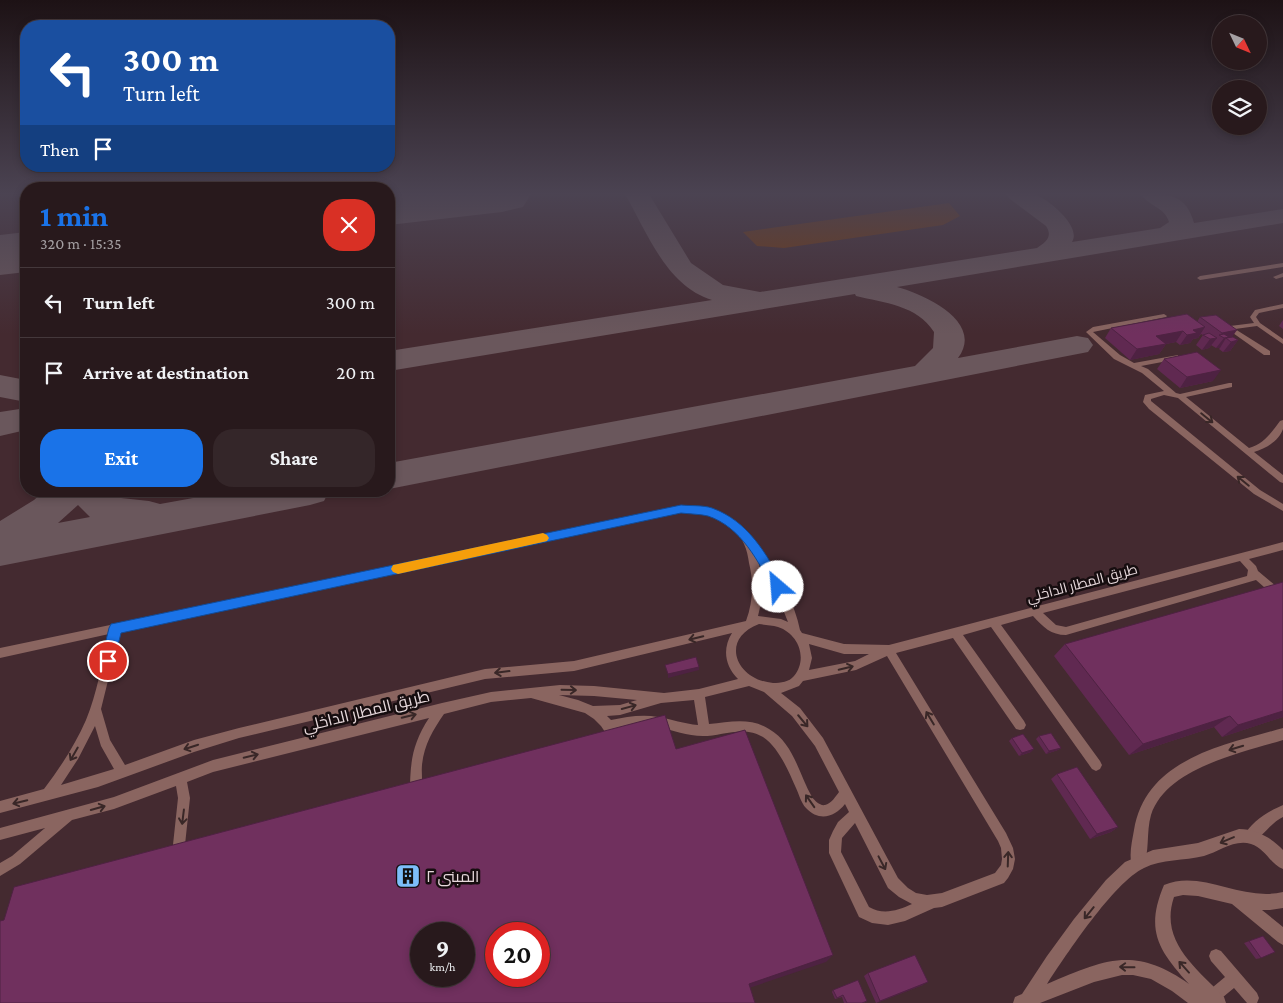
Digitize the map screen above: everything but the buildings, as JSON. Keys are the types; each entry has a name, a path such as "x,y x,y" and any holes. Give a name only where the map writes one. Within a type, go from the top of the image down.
{"street":[{"path":"1138,863 1141,830 1146,810 1161,786 1180,771 1226,752 1283,734"},
{"path":"1024,1002 1059,950 1091,910 1123,873 1138,863 1152,858 1202,849 1232,838 1250,837 1266,845 1283,862"},
{"path":"1210,1001 1173,953 1162,928 1161,911 1169,890 1178,887 1204,889 1264,903 1275,903 1283,900"},
{"path":"1234,897 1283,937"},
{"path":"1024,1002 1116,967 1133,966 1166,979 1210,1001"}],"lane":[{"path":"1200,278 1283,265"},
{"path":"1283,306 1257,311 1253,317 1258,324 1283,342"},
{"path":"1164,316 1090,331 1091,335 1117,356 1145,371 1283,480"},
{"path":"1221,323 1267,353"},
{"path":"1229,328 1258,324"},
{"path":"1134,365 1181,356"},
{"path":"1229,385 1177,395 1164,393 1150,395 1147,402 1257,492 1283,508"},
{"path":"1247,451 1268,444 1283,423"},
{"path":"0,653 681,509 695,509 722,517 743,533 749,544 762,557 807,650 808,658 804,672 800,677"},
{"path":"749,544 758,586 755,610 746,624 733,637 730,653 736,669 749,681 767,688 796,712 808,726 828,759 893,883 901,892 911,898 922,902 932,902"},
{"name":"طريق المطار الداخلي","path":"767,688 786,686 800,677 856,665 889,650 1283,546"},
{"path":"1241,556 1250,565 1254,574 1283,598"},
{"path":"1035,611 1050,627 1061,631 1250,579 1254,574"},
{"name":"طريق المطار الداخلي","path":"0,807 122,772 216,739 464,679 506,671 574,666 768,620 778,622 798,634 844,649 889,650"},
{"path":"993,622 1096,765"},
{"path":"47,795 76,751 96,710 116,628"},
{"path":"955,632 1020,725"},
{"path":"856,814 837,832 834,845 838,861 858,902 864,912 873,918 883,920 999,878 1006,872 1009,856 1002,837 889,650"},
{"name":"طريق المطار الداخلي","path":"0,834 71,816 138,795 213,766 491,697 525,692 594,691 664,698 699,694 749,681"},
{"path":"525,692 594,711 620,710 664,698"},
{"path":"699,694 704,731"},
{"path":"416,793 415,761 418,750 422,738 442,708"},
{"path":"96,710 105,742 122,772"},
{"path":"594,711 609,726 615,740"},
{"path":"609,726 644,720 704,731 743,726 755,727 767,733 776,741 784,752 809,803 815,808 822,811 830,811 846,793"},
{"path":"178,857 184,798 180,778"},
{"path":"1250,837 1270,817 1283,811"},
{"path":"0,870 16,860 71,816"},
{"path":"1216,956 1252,998"},
{"path":"1210,1001 1235,978"}],"shaded area":[{"path":"0,241 20,241 20,497 395,497 395,241 1283,241 1283,1003 0,1003"},
{"path":"752,241 834,241 784,248 757,246"}],"taxiway":[{"path":"665,241 681,268 713,291 737,298 753,299"},
{"path":"1045,255 1056,247 1060,241"},
{"path":"1045,255 1130,241"},
{"path":"395,360 1045,255"},
{"path":"866,290 892,294 926,309 934,314 949,332 948,350 925,374"},
{"path":"925,374 1077,345"},
{"path":"395,475 925,374"},
{"path":"0,386 20,390"},
{"path":"0,424 20,420"},
{"path":"0,541 48,510 62,497"},
{"path":"92,497 99,504 115,512 149,516"},
{"path":"0,550 278,497"}],"runway":[{"path":"0,255 20,253"}],"slow traffic":[{"path":"398,569 543,538"}],"place":[{"name":"المبنى ٢","path":"408,876"}],"route":[{"path":"108,661 116,628 681,509 709,512 734,524 743,533 749,544 759,552 778,587"}]}
